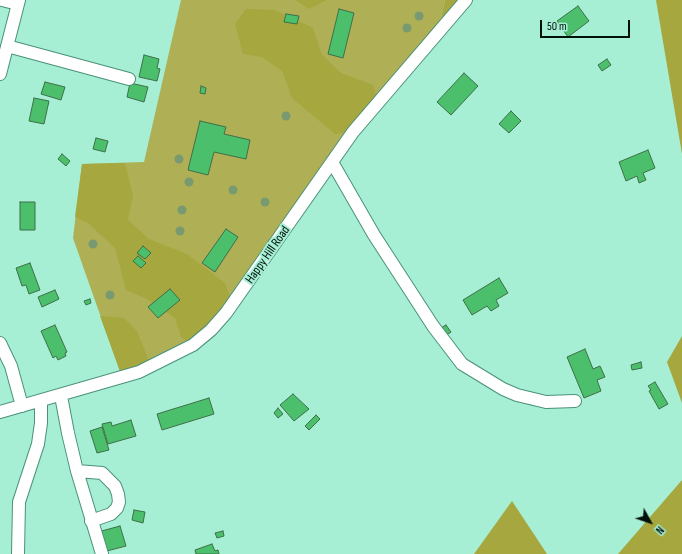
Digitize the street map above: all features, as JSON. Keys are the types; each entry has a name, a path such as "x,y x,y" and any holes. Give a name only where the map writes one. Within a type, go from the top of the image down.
{"street":[{"path":"0,74 19,2 2,0"},
{"name":"Happy Hill Road","path":"0,412 61,396 139,372 193,345 211,330 226,314 332,162 378,101 466,0"},
{"path":"7,46 90,70 130,79"},
{"path":"332,162 374,235 433,326 462,364 503,389 517,395 546,402 575,401"},
{"path":"0,343 11,366 22,406"},
{"path":"61,396 77,471 102,554"},
{"path":"18,554 19,502 38,444 41,423 41,401"},
{"path":"77,471 102,473 116,486 119,502 117,508 111,514 91,521"}],"shaded area":[{"path":"181,0 445,0 438,31 378,101 211,330 122,377 73,238 82,164 144,162"},
{"path":"295,0 327,0 309,9"},
{"path":"445,0 466,0 438,31"},
{"path":"656,0 682,0 682,154"},
{"path":"246,9 275,10 313,28 322,55 341,73 373,85 378,101 353,132 335,134 292,98 282,71 262,57 243,54 235,24"},
{"path":"125,163 133,196 128,220 149,239 187,254 225,283 233,304 193,345 181,337 175,318 147,299 126,290 115,248 88,223 75,217 82,164"},
{"path":"100,316 124,318 137,331 151,366 122,377"},
{"path":"682,336 682,403 667,362"},
{"path":"682,480 682,554 618,554"},
{"path":"512,501 547,554 474,554"}],"building":[{"path":"578,6 589,21 568,37 557,21"},
{"path":"339,9 354,13 343,58 328,54"},
{"path":"286,14 299,16 297,24 284,22"},
{"path":"144,55 159,59 157,68 160,69 157,81 139,77"},
{"path":"607,59 611,65 602,71 598,65"},
{"path":"464,73 478,86 451,115 437,102"},
{"path":"45,82 65,87 61,100 41,94"},
{"path":"130,83 148,87 144,102 127,97"},
{"path":"201,86 206,88 205,94 200,93"},
{"path":"34,98 49,101 44,124 29,121"},
{"path":"511,111 521,121 509,133 499,124"},
{"path":"200,121 226,127 224,134 250,140 246,159 214,152 208,175 188,170"},
{"path":"96,138 108,141 105,152 93,149"},
{"path":"648,150 655,168 643,173 646,180 639,183 637,176 626,181 619,162"},
{"path":"62,154 70,161 66,166 58,159"},
{"path":"20,202 35,202 35,230 20,230"},
{"path":"226,229 238,237 215,272 202,263"},
{"path":"143,246 151,253 145,259 137,253"},
{"path":"138,256 146,263 141,268 133,261"},
{"path":"30,263 40,290 29,294 26,285 22,286 16,268"},
{"path":"499,278 508,293 496,300 499,306 491,311 487,306 472,315 463,300"},
{"path":"170,289 180,300 158,318 148,307"},
{"path":"55,290 59,299 42,307 38,297"},
{"path":"90,299 91,303 86,305 84,301"},
{"path":"55,325 67,352 65,353 66,356 58,360 56,356 53,358 41,331"},
{"path":"446,325 451,332 445,336 441,328"},
{"path":"585,349 593,369 600,366 605,377 597,380 601,391 584,398 567,357"},
{"path":"641,362 642,368 632,370 631,365"},
{"path":"655,382 668,404 659,409 649,391 651,390 648,386"},
{"path":"293,394 309,409 294,421 280,405"},
{"path":"209,398 214,414 162,430 157,414"},
{"path":"278,408 283,414 278,418 274,413"},
{"path":"316,415 320,419 309,430 305,426"},
{"path":"131,420 136,436 108,444 102,424 111,422 112,426"},
{"path":"102,427 109,450 97,453 90,431"},
{"path":"134,510 145,512 143,523 132,520"},
{"path":"120,526 126,546 103,552 98,532"},
{"path":"223,531 224,536 217,538 215,533"},
{"path":"212,544 215,551 218,550 219,554 196,554 195,550"}]}
